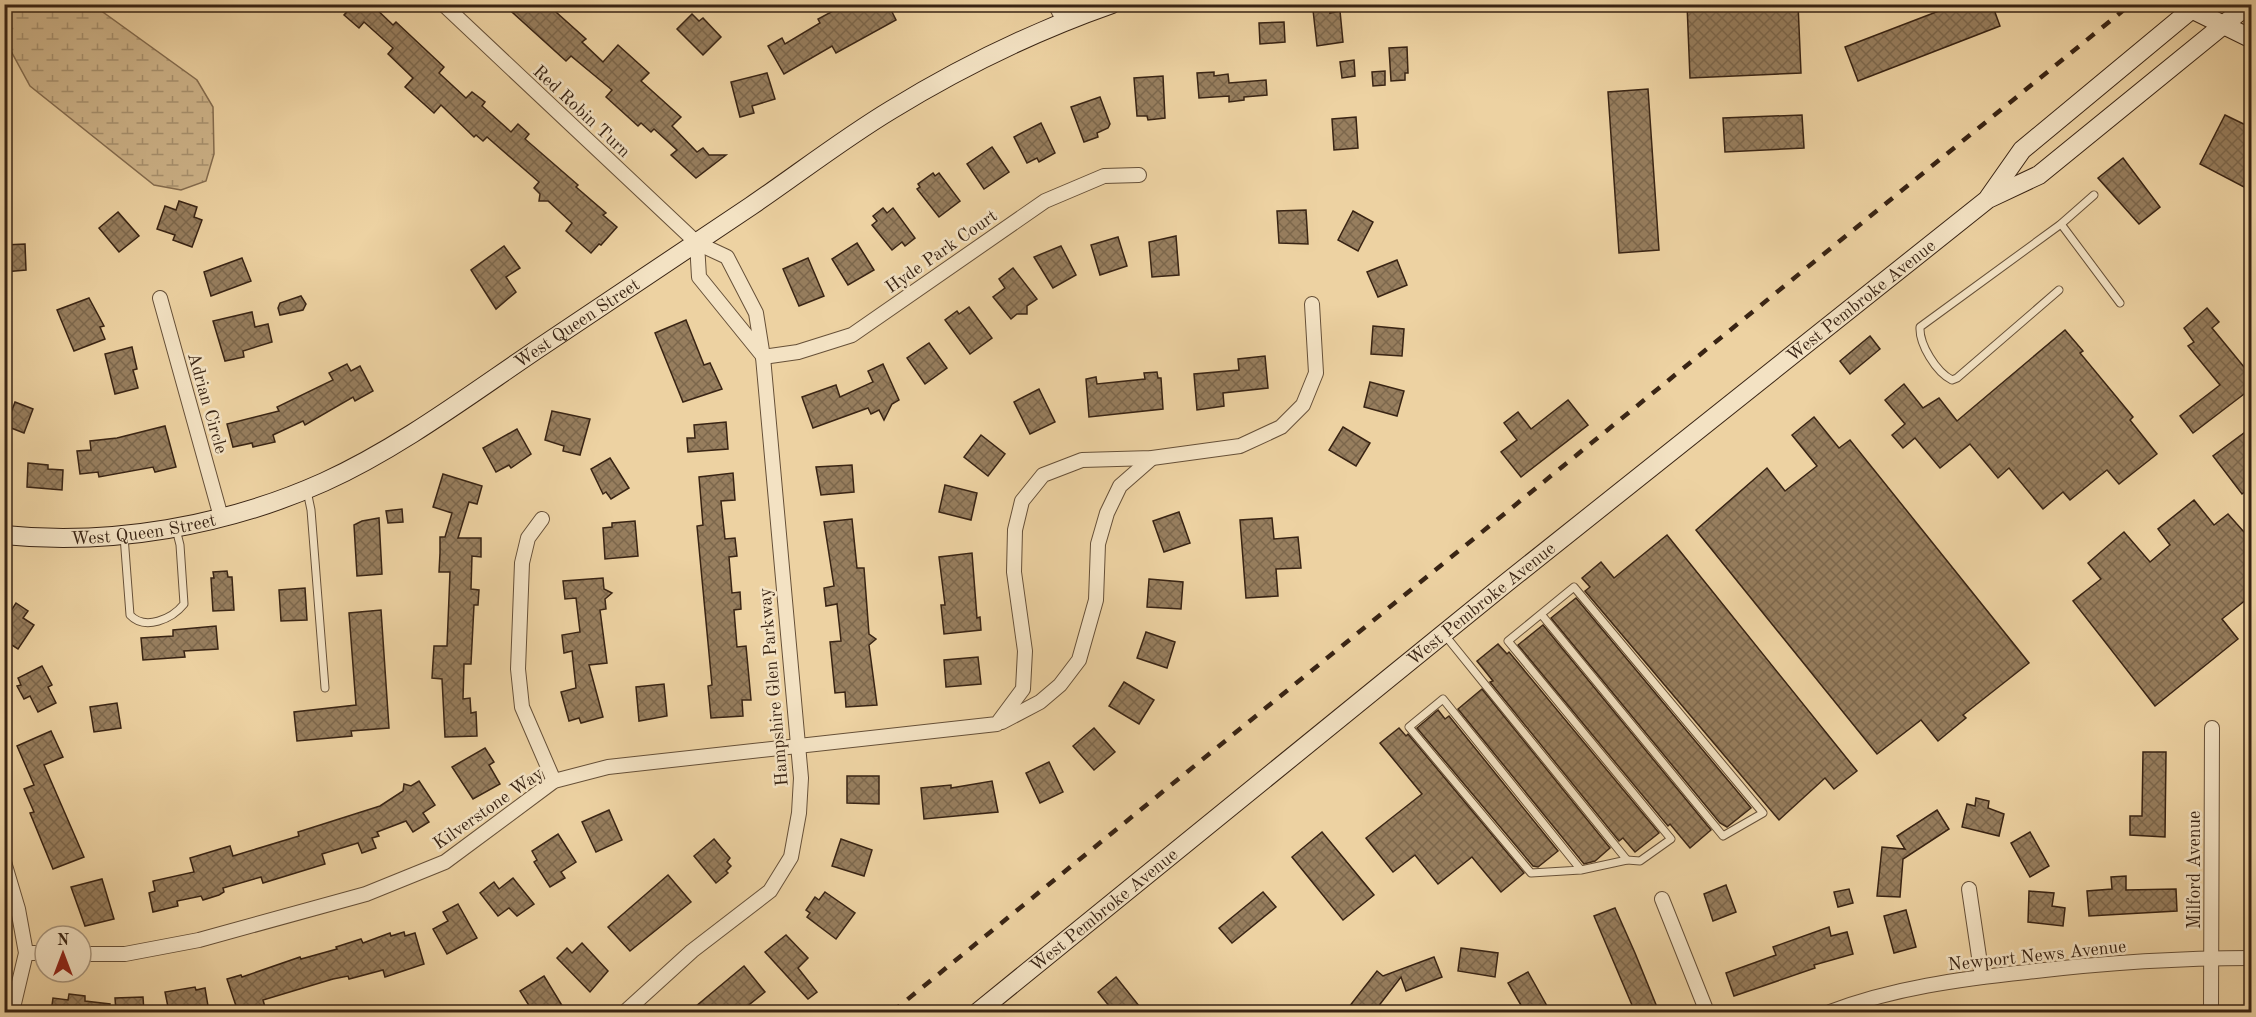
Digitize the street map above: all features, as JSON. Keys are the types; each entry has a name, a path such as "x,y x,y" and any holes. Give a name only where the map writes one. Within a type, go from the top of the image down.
{"main road":[{"name":"West Queen Street","path":"4,535 65,538 124,534 221,517 306,489 373,456 422,426 890,111 1059,13 1112,4"},
{"name":"West Pembroke Avenue","path":"978,1012 1444,634 1988,199 2039,175 2249,4"},
{"name":"West Pembroke Avenue","path":"1988,199 2022,150 2190,6"},
{"path":"2190,6 2252,39"}],"street":[{"name":"Red Robin Turn","path":"443,4 697,243"},
{"name":"Hyde Park Court","path":"763,357 798,352 852,335 1045,201 1104,176 1139,175"},
{"path":"697,243 699,277 763,357"},
{"name":"Hampshire Glen Parkway","path":"625,1012 692,951 770,891 791,857 799,813 801,778 763,357 756,314 727,257 697,243"},
{"name":"Adrian Circle","path":"160,298 221,517"},
{"path":"997,724 1023,689 1025,651 1014,572 1015,530 1022,501 1043,475 1082,460 1152,458 1240,446 1281,427 1303,405 1316,373 1312,304"},
{"name":"Kilverstone Way","path":"93,954 125,954 199,940 366,894 445,862 554,782 608,767 997,724 1040,702 1060,685 1079,660 1096,600 1098,544 1107,513 1120,486 1152,458"},
{"path":"542,519 528,538 522,563 518,669 522,707 554,782"},
{"name":"Milford Avenue","path":"2211,1012 2212,728"},
{"path":"4,862 18,909 26,953 12,1012"},
{"path":"1969,889 1982,977"},
{"path":"1662,899 1707,1012"},
{"path":"26,953 33,953"},
{"name":"Newport News Avenue","path":"1830,1012 1912,988 1982,977 2087,965 2252,958"}],"lane":[{"path":"2059,291 1952,380 1945,376 1919,340 1920,327 2061,224 2094,195"},
{"path":"2061,224 2120,303"},
{"path":"306,489 311,510 325,688"},
{"path":"124,534 130,615 136,621 147,623 174,613 184,604 180,545 176,526"},
{"path":"1541,614 1723,836 1763,813 1574,587 1541,614 1508,641 1671,840 1640,861 1627,861 1581,870 1531,873 1410,727 1443,699 1581,870"},
{"path":"1444,634 1627,861"}],"green space":[{"path":"4,5 93,5 197,80 213,107 214,154 206,181 181,190 154,185 30,86 5,40"}],"building":[{"path":"354,4 371,4 393,25 396,22 444,67 439,73 466,98 472,92 485,102 482,106 511,132 518,124 529,134 525,139 578,185 576,187 606,213 603,215 617,227 601,245 599,244 591,253 566,231 572,223 548,201 539,201 540,194 534,188 539,182 487,137 483,141 476,135 474,137 441,105 434,113 405,87 413,78 388,54 393,48 364,22 359,28 344,15"},
{"path":"503,4 547,4 586,39 582,42 603,62 618,45 649,73 641,81 681,117 672,126 697,152 703,148 709,155 726,155 696,178 671,155 677,150 654,129 651,132 641,123 638,126 606,97 612,90 571,56 566,61"},
{"path":"846,4 888,4 896,20 836,53 832,46 784,74 768,46 782,38 785,44 820,23 818,19"},
{"path":"1687,4 1798,4 1801,73 1690,78"},
{"path":"1957,4 1992,4 2000,26 1858,81 1845,47"},
{"path":"1330,9 1330,13 1340,11 1343,42 1317,46 1313,10"},
{"path":"692,14 699,21 703,18 721,37 703,55 677,29"},
{"path":"1284,22 1285,42 1260,44 1259,23"},
{"path":"1407,47 1408,73 1405,73 1405,80 1391,81 1389,48"},
{"path":"1354,60 1355,76 1342,78 1340,62"},
{"path":"1385,71 1385,85 1373,86 1372,72"},
{"path":"1214,72 1214,76 1228,74 1229,83 1266,80 1267,95 1244,97 1244,100 1229,102 1229,96 1199,98 1197,73"},
{"path":"767,73 775,99 752,106 754,113 740,117 731,82"},
{"path":"1163,76 1165,118 1148,120 1147,116 1137,116 1134,78"},
{"path":"1648,89 1659,250 1619,253 1608,92"},
{"path":"1100,97 1110,124 1108,128 1097,133 1098,137 1084,142 1071,107"},
{"path":"1802,115 1804,148 1725,152 1723,118"},
{"path":"2225,115 2252,128 2252,173 2244,187 2200,164"},
{"path":"1356,117 1358,148 1334,150 1332,119"},
{"path":"1041,123 1055,153 1039,162 1037,158 1027,163 1014,137"},
{"path":"992,147 1009,172 984,189 967,164"},
{"path":"2123,158 2160,207 2139,224 2098,178"},
{"path":"933,173 935,176 939,173 960,201 939,217 917,189 920,187 918,184"},
{"path":"179,201 197,207 194,217 202,220 192,247 173,240 175,235 157,229 165,206 176,210"},
{"path":"883,208 887,213 893,208 915,238 905,246 902,242 892,250 872,225 877,221 873,216"},
{"path":"1306,210 1308,244 1279,243 1277,211"},
{"path":"1353,211 1373,222 1358,251 1338,240"},
{"path":"118,212 139,236 119,252 99,228"},
{"path":"1176,236 1179,275 1152,277 1149,242"},
{"path":"1118,237 1127,266 1100,275 1091,245"},
{"path":"857,243 874,270 848,285 832,259"},
{"path":"25,244 26,270 4,272 4,245"},
{"path":"504,246 520,268 506,277 516,292 496,309 471,270"},
{"path":"1061,246 1076,275 1053,288 1034,257"},
{"path":"242,258 251,281 211,296 204,272"},
{"path":"808,258 824,296 799,306 783,269"},
{"path":"1397,260 1407,285 1378,297 1367,272"},
{"path":"1013,268 1037,299 1027,306 1027,314 1017,314 1011,319 993,297 1005,288 999,279"},
{"path":"301,296 306,304 303,310 280,315 278,308 280,303"},
{"path":"89,298 104,326 100,327 105,339 74,351 57,310"},
{"path":"969,307 992,338 970,354 945,320 957,311 959,314"},
{"path":"2207,308 2219,322 2212,328 2244,367 2252,361 2252,388 2193,433 2180,416 2220,385 2188,346 2194,342 2184,328"},
{"path":"252,312 255,327 268,324 272,342 243,351 244,357 225,361 213,321"},
{"path":"686,320 704,365 710,363 722,389 683,402 655,333"},
{"path":"1373,326 1404,329 1402,356 1371,354"},
{"path":"2065,330 2083,351 2080,353 2133,417 2130,420 2157,454 2119,484 2107,470 2070,500 2063,492 2043,509 2009,468 1998,478 1970,444 1940,468 1915,438 1903,448 1892,435 1905,424 1885,400 1904,384 1923,408 1939,398 1957,421"},
{"path":"1870,336 1880,349 1850,374 1840,361"},
{"path":"929,343 947,368 925,384 907,358"},
{"path":"132,347 137,369 133,370 138,388 115,394 105,354"},
{"path":"1265,356 1268,388 1223,393 1224,406 1197,410 1194,374 1239,370 1238,359"},
{"path":"347,364 351,371 360,366 373,391 355,401 353,397 305,425 303,421 273,435 275,442 253,447 252,443 233,447 227,424 279,411 277,407 333,380 329,373"},
{"path":"883,364 899,400 892,404 884,420 879,410 871,414 868,408 813,428 802,397 836,385 840,397 873,382 868,371"},
{"path":"1157,372 1158,378 1161,378 1163,409 1089,417 1086,379 1096,377 1097,384 1145,379 1144,373"},
{"path":"1370,382 1404,391 1397,416 1364,407"},
{"path":"1039,389 1055,422 1030,434 1014,402"},
{"path":"1568,400 1588,425 1521,477 1501,452 1517,440 1504,423 1518,412 1531,429"},
{"path":"15,402 33,409 24,433 6,426"},
{"path":"552,411 590,419 580,455 563,451 564,446 545,440"},
{"path":"1814,417 1839,448 1850,440 2029,663 1963,715 1966,718 1938,741 1921,720 1877,754 1696,530 1767,468 1785,491 1817,466 1792,435"},
{"path":"726,422 728,449 688,452 687,438 695,438 694,425"},
{"path":"165,426 176,467 155,472 153,467 99,477 98,472 80,474 77,451 91,450 90,441 117,438"},
{"path":"1343,427 1370,443 1356,466 1329,450"},
{"path":"2252,427 2252,486 2242,494 2213,456"},
{"path":"517,429 531,454 511,468 509,465 496,472 483,448"},
{"path":"981,435 1005,454 988,476 964,457"},
{"path":"610,458 629,488 611,499 606,492 603,494 591,469"},
{"path":"28,463 48,465 48,469 63,470 62,490 27,487"},
{"path":"852,465 854,492 821,495 816,467"},
{"path":"733,473 735,500 721,501 725,539 735,538 737,556 729,557 732,593 740,592 741,609 734,610 737,647 746,646 751,700 742,700 743,716 711,718 708,686 712,685 697,526 703,525 699,477"},
{"path":"443,474 482,486 477,504 469,502 458,538 481,538 481,557 472,556 471,589 479,590 478,605 474,605 471,664 464,664 463,699 470,698 471,713 476,712 477,736 445,737 442,679 432,678 434,646 447,646 450,572 439,572 440,537 445,537 452,513 433,507"},
{"path":"945,485 977,493 971,520 939,512"},
{"path":"2194,500 2214,525 2228,514 2252,541 2252,595 2222,619 2238,639 2155,706 2073,601 2101,579 2088,563 2124,532 2150,562 2170,545 2158,529"},
{"path":"402,509 403,522 388,523 386,511"},
{"path":"1179,512 1190,543 1164,552 1153,521"},
{"path":"379,518 382,574 357,576 354,525"},
{"path":"1272,518 1274,539 1298,537 1301,568 1276,569 1278,596 1246,598 1240,520"},
{"path":"852,519 857,568 864,568 869,634 876,639 869,645 877,705 846,707 845,692 835,693 830,642 841,641 837,604 826,606 824,588 834,586 824,522"},
{"path":"635,521 638,556 605,559 603,528 612,527 612,523"},
{"path":"1667,535 1857,771 1834,789 1825,778 1779,820 1585,591 1590,587 1582,578 1601,562 1614,578"},
{"path":"972,553 977,618 980,617 981,630 944,634 941,605 945,605 939,557"},
{"path":"227,571 228,577 232,577 234,610 213,611 211,578 214,578 213,572"},
{"path":"603,578 604,589 612,593 605,599 606,609 600,610 607,663 589,665 603,717 581,723 579,718 569,721 561,692 576,688 572,651 564,653 562,635 580,632 576,598 565,599 563,581"},
{"path":"1149,579 1183,582 1181,609 1147,607"},
{"path":"305,588 307,620 281,621 279,590"},
{"path":"1576,598 1751,808 1727,827 1720,823 1551,618"},
{"path":"16,603 28,611 23,618 34,625 18,649 4,640 4,607 11,611"},
{"path":"381,610 389,728 351,731 352,736 297,741 294,712 356,705 349,613"},
{"path":"1543,625 1711,830 1690,848 1670,824 1668,826 1518,645"},
{"path":"216,626 218,649 184,651 185,657 143,660 141,638 173,636 173,630"},
{"path":"1146,632 1175,642 1167,668 1137,658"},
{"path":"1498,644 1507,654 1509,652 1659,833 1635,852 1623,838 1619,841 1490,682 1493,681 1477,661"},
{"path":"978,657 981,684 946,687 944,660"},
{"path":"42,666 52,685 48,687 56,703 38,712 30,696 24,699 17,686 21,685 18,678"},
{"path":"1124,682 1154,700 1139,724 1109,706"},
{"path":"664,684 667,716 639,721 636,687"},
{"path":"1482,689 1610,848 1595,861 1584,864 1458,709"},
{"path":"117,703 121,728 94,732 90,707"},
{"path":"1438,710 1445,719 1449,716 1558,851 1538,867 1533,866 1417,728"},
{"path":"1094,728 1115,752 1094,770 1073,746"},
{"path":"1399,728 1406,736 1408,734 1524,873 1501,892 1472,857 1438,884 1415,855 1393,872 1366,838 1422,794 1380,743"},
{"path":"51,731 63,757 44,765 84,857 53,869 30,813 34,812 24,789 34,785 17,746"},
{"path":"485,748 494,762 489,765 500,784 473,799 452,767"},
{"path":"2143,752 2166,752 2165,837 2130,835 2130,816 2142,816"},
{"path":"1049,762 1063,792 1040,803 1026,773"},
{"path":"847,776 879,776 879,804 847,803"},
{"path":"419,781 435,805 423,813 429,822 413,832 406,821 377,832 379,836 372,838 376,848 362,853 358,843 322,854 325,864 263,883 261,877 223,888 224,892 219,895 203,900 201,896 177,901 178,906 153,912 149,893 155,891 153,881 194,872 190,858 230,846 233,856 299,836 298,832 380,806 403,791 404,784 411,786"},
{"path":"992,781 998,812 924,819 921,788 951,785 951,788"},
{"path":"1976,798 1989,801 1988,808 2004,814 1999,836 1962,827 1967,804 1975,806"},
{"path":"609,810 622,840 596,852 582,822"},
{"path":"1937,810 1949,829 1903,859 1900,897 1877,896 1882,847 1905,849 1897,836"},
{"path":"1322,832 1374,895 1343,920 1292,857"},
{"path":"2030,832 2049,866 2030,877 2011,843"},
{"path":"558,834 576,862 561,872 565,878 550,887 534,862 537,860 532,851"},
{"path":"714,839 730,858 727,862 731,866 726,871 728,873 716,883 694,856"},
{"path":"841,839 872,850 864,876 832,866"},
{"path":"668,875 691,902 630,951 608,927"},
{"path":"2126,876 2126,890 2176,889 2177,911 2089,916 2087,891 2112,889 2111,877"},
{"path":"513,878 534,904 517,916 509,908 498,916 480,893 494,882 499,889"},
{"path":"102,879 114,919 84,924 71,887"},
{"path":"1726,885 1736,912 1713,921 1704,894"},
{"path":"1849,889 1853,903 1838,907 1834,892"},
{"path":"2029,891 2054,893 2052,906 2065,908 2063,926 2028,922"},
{"path":"825,892 855,913 836,939 807,917 810,913 806,910 815,897 819,900"},
{"path":"1263,892 1276,907 1232,943 1219,928"},
{"path":"458,904 477,938 447,954 433,929 448,921 443,912"},
{"path":"1615,908 1659,1012 1635,1012 1594,916"},
{"path":"1906,910 1916,947 1894,953 1884,916"},
{"path":"1829,927 1831,936 1847,932 1853,954 1814,965 1815,968 1734,996 1726,973 1776,955 1773,947"},
{"path":"404,932 405,936 415,933 424,964 385,977 383,970 349,979 348,976 333,979 263,1000 265,1007 238,1012 227,979 241,975 242,977 300,957 301,959 337,949 336,947 361,939 363,943 390,933 391,936"},
{"path":"786,935 808,958 798,968 817,992 808,999 765,952"},
{"path":"582,943 608,971 590,992 557,958 567,948 572,953"},
{"path":"1461,948 1498,953 1495,977 1458,971"},
{"path":"1434,957 1442,977 1406,991 1401,977 1374,1012 1345,1012 1377,971 1383,976"},
{"path":"744,966 765,992 740,1012 689,1012"},
{"path":"1528,972 1547,1006 1535,1012 1525,1012 1508,983"},
{"path":"544,976 566,1012 533,1012 520,991"},
{"path":"1116,977 1140,1007 1133,1012 1114,1012 1098,992"},
{"path":"195,987 196,990 205,988 209,1012 169,1012 165,992"},
{"path":"69,994 85,996 85,1001 110,1004 109,1012 51,1012 53,998 68,1000"},
{"path":"143,997 144,1012 116,1012 115,998"}],"railway":[{"path":"892,1012 2131,4"}]}
